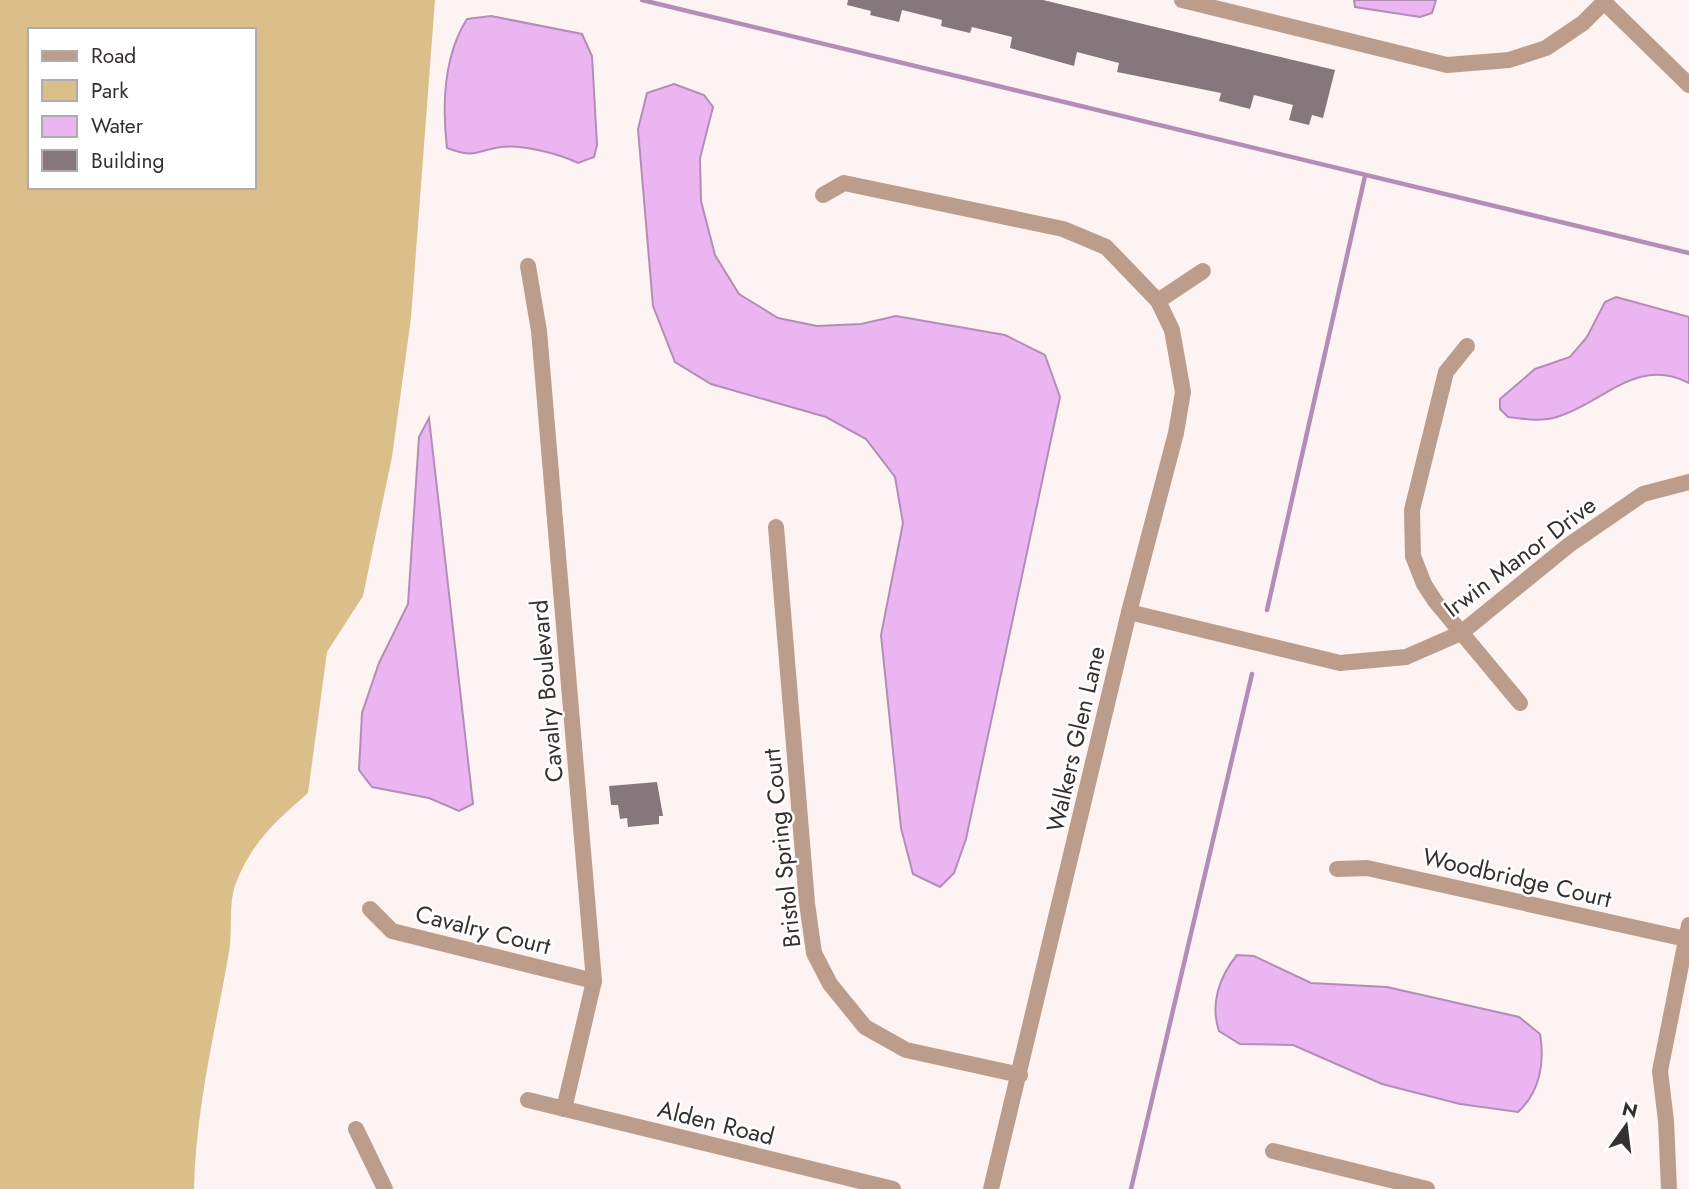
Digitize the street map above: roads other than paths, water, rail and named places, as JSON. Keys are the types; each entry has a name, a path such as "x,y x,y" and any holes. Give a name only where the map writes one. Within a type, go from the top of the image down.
{"street":[{"path":"1182,0 1233,6 1447,65 1509,60 1546,48 1577,28 1605,1 1689,85"},
{"name":"Walkers Glen Lane","path":"823,195 844,183 1063,229 1106,247 1158,301 1172,330 1183,392 1176,433 1129,612 991,1189"},
{"name":"Cavalry Boulevard","path":"528,267 539,331 594,981 564,1109"},
{"path":"1158,301 1203,271"},
{"path":"1467,346 1447,372 1412,510 1411,542 1424,584 1520,703"},
{"name":"Irwin Manor Drive","path":"1129,612 1340,663 1406,657 1461,633 1569,544 1643,494 1689,482"},
{"name":"Bristol Spring Court","path":"776,527 807,903 814,953 830,984 865,1027 906,1050 1020,1075"},
{"name":"Woodbridge Court","path":"1337,869 1367,868 1687,932"},
{"name":"Cavalry Court","path":"370,909 392,931 594,981"},
{"path":"1669,1189 1667,1121 1660,1071 1687,932"},
{"name":"Alden Road","path":"528,1100 893,1189"},
{"path":"356,1129 385,1189"},
{"path":"1273,1151 1427,1189"}],"water":[{"path":"1354,0 1436,0 1432,13 1420,17 1355,7"},
{"path":"491,16 582,34 592,56 597,145 594,157 578,163 529,148 509,146 470,154 447,148 445,98 453,49 467,19"},
{"path":"674,84 704,95 713,107 700,158 701,201 715,255 739,294 778,318 817,326 861,324 896,316 1005,335 1045,355 1060,397 966,839 954,873 940,887 913,874 901,828 881,635 903,523 895,477 866,439 826,417 711,384 675,362 653,306 638,129 647,93"},
{"path":"1616,297 1689,317 1689,383 1670,376 1636,378 1551,419 1508,417 1500,409 1500,399 1535,369 1570,357 1587,337 1605,302"},
{"path":"429,418 473,804 459,811 429,798 372,787 359,770 362,713 379,663 408,604 419,437"},
{"path":"1237,955 1254,956 1311,983 1387,987 1519,1017 1540,1034 1542,1055 1536,1086 1518,1112 1460,1104 1382,1084 1293,1045 1240,1044 1219,1031 1215,1011 1221,982"}],"waterway":[{"path":"642,0 1689,253"},
{"path":"1267,610 1365,176"},
{"path":"1131,1189 1252,674"}]}
